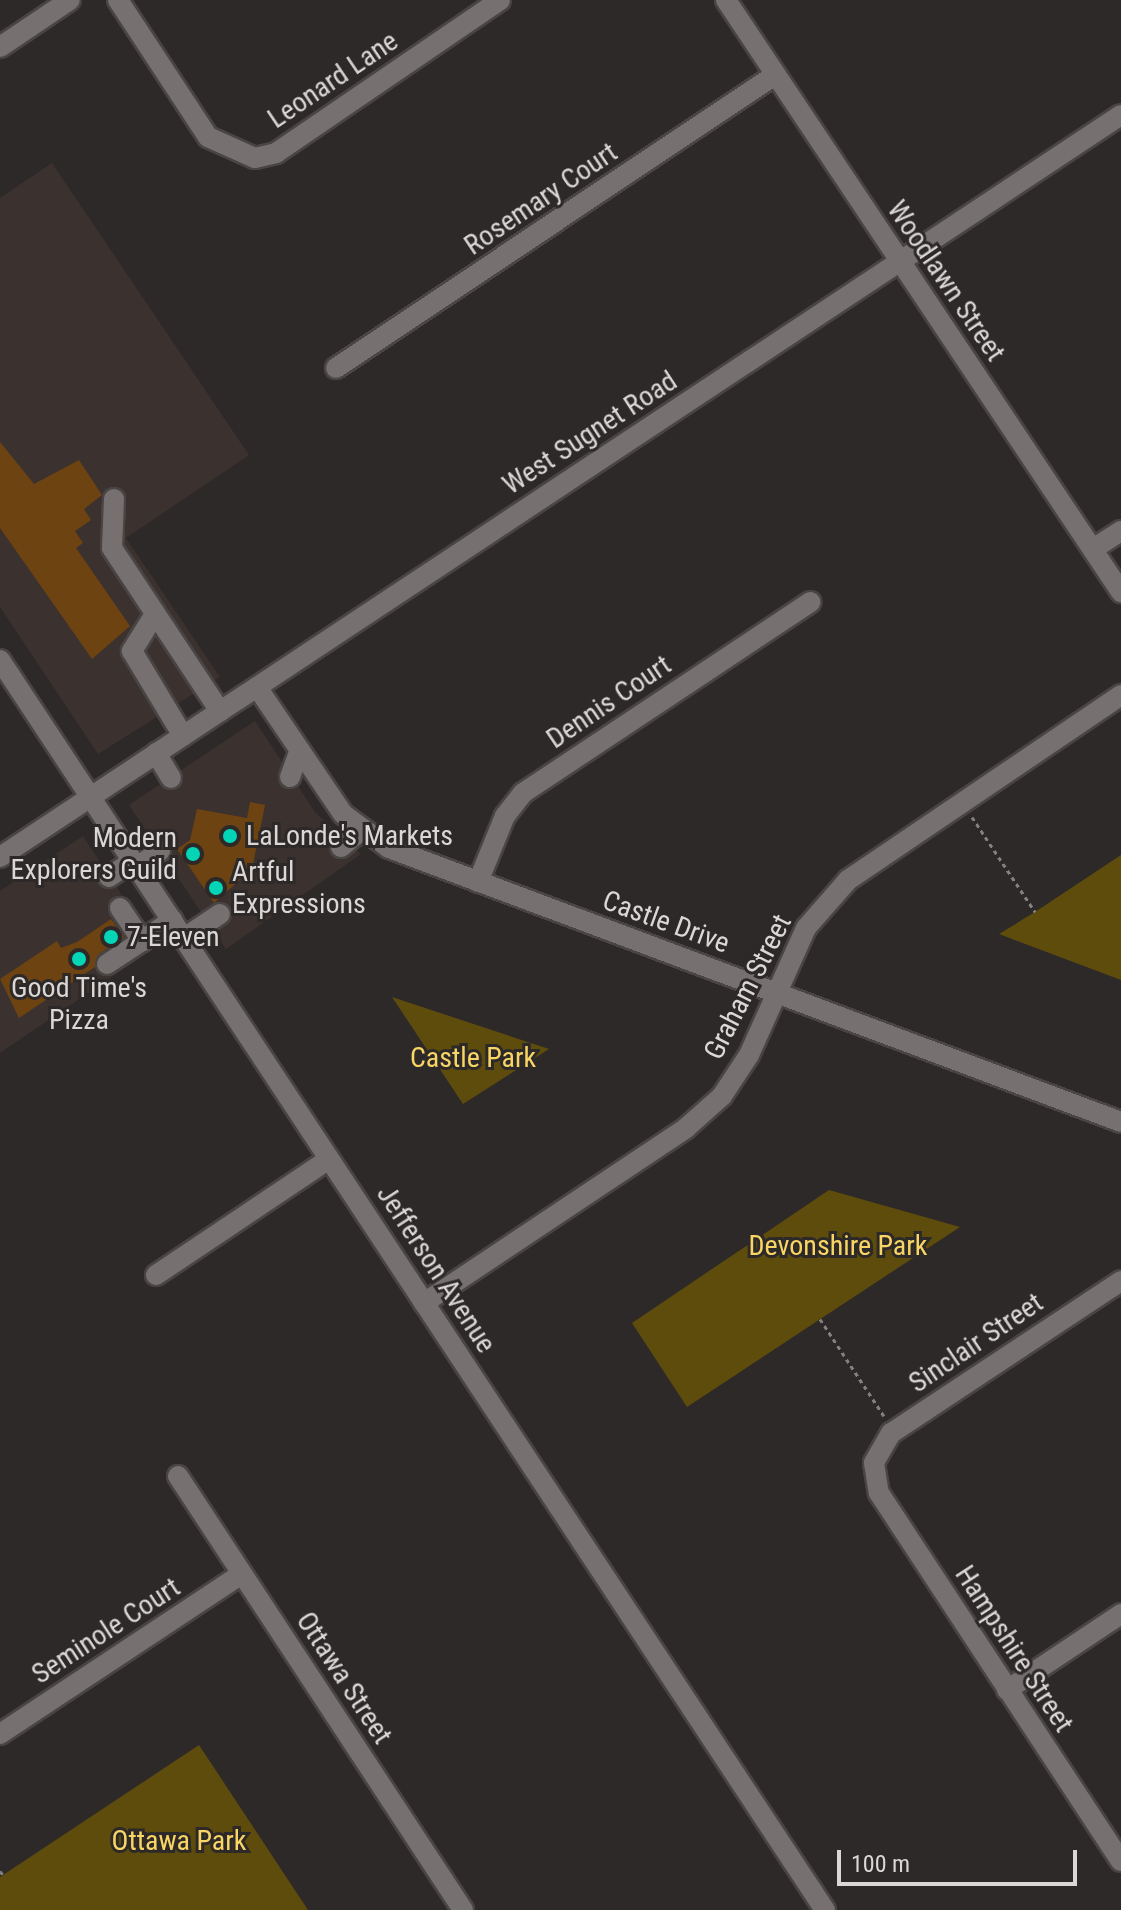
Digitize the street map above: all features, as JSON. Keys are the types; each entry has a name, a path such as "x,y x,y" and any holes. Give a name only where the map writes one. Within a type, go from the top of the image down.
{"street":[{"path":"0,47 70,0"},
{"name":"Leonard Lane","path":"120,1 208,137 255,158 276,153 500,0"},
{"name":"Woodlawn Street","path":"726,0 1121,592"},
{"name":"Rosemary Court","path":"336,368 775,75"},
{"name":"West Sugnet Road","path":"0,857 1121,115"},
{"path":"114,499 112,548 220,711"},
{"path":"1093,549 1121,531"},
{"name":"Dennis Court","path":"478,882 505,816 523,793 810,602"},
{"path":"155,614 132,651 183,736"},
{"name":"Jefferson Avenue","path":"0,660 825,1910"},
{"name":"Castle Drive","path":"257,687 299,752 361,830 389,848 1121,1122"},
{"name":"Graham Street","path":"424,1303 686,1128 722,1096 778,993 806,928 848,880 1121,695"},
{"path":"290,777 299,752"},
{"path":"156,753 171,778"},
{"path":"341,847 361,830"},
{"path":"109,877 160,851"},
{"path":"120,908 142,941"},
{"path":"184,938 220,914"},
{"path":"107,964 172,920"},
{"path":"156,1275 329,1159"},
{"name":"Sinclair Street","path":"874,1463 891,1433 1121,1281"},
{"name":"Hampshire Street","path":"874,1463 879,1493 1121,1861"},
{"name":"Ottawa Street","path":"178,1476 463,1910"},
{"name":"Seminole Court","path":"0,1734 242,1574"},
{"path":"1007,1690 1121,1614"}],"path":[{"path":"972,817 1035,912"},
{"path":"820,1319 884,1416"}],"shaded area":[{"path":"52,163 249,455 126,538 220,677 98,754 0,607 0,198"},
{"path":"255,721 315,812 361,854 226,949 129,805"},
{"path":"83,836 156,947 0,1053 0,891"}],"green space":[{"path":"1121,855 1121,980 999,934 1035,912"},
{"name":"Castle Park","path":"392,997 549,1049 463,1104"},
{"name":"Devonshire Park","path":"829,1190 960,1227 687,1407 632,1323"},
{"name":"Ottawa Park","path":"199,1745 308,1910 0,1910 0,1877"}],"building":[{"path":"0,442 34,484 79,460 102,495 84,509 91,520 75,531 83,543 76,548 130,626 92,659 0,528"},
{"path":"250,802 265,805 252,869 214,903 177,849 190,840 197,809 247,818"},
{"path":"111,919 124,937 99,954 95,967 19,1018 0,979 57,941 61,948 77,942"}],"place":[{"name":"LaLonde's Markets","path":"230,836"},
{"name":"Modern Explorers Guild","path":"193,854"},
{"name":"Artful Expressions","path":"216,888"},
{"name":"7-Eleven","path":"111,937"},
{"name":"Good Time's Pizza","path":"79,959"}]}
